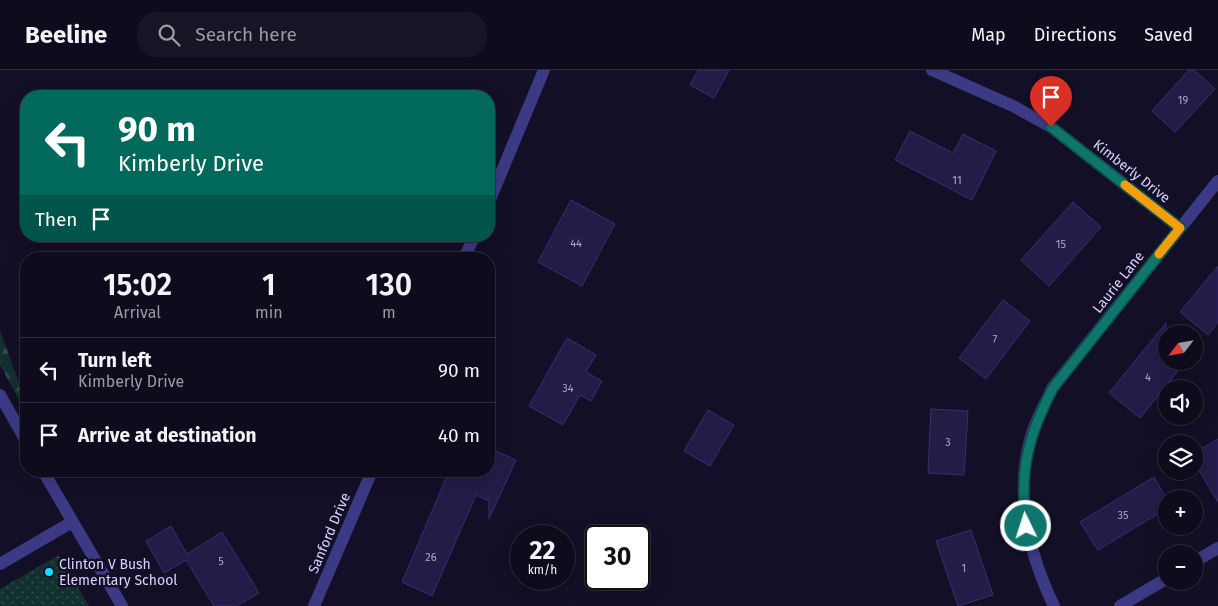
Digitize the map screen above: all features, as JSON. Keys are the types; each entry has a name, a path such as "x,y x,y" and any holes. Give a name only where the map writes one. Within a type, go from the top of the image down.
{"street":[{"path":"495,188 544,70"},
{"name":"Kimberly Drive","path":"932,70 1013,106 1051,127 1180,228"},
{"name":"Laurie Lane","path":"1054,606 1037,567 1026,526 1024,487 1028,448 1038,419 1053,388 1218,180"},
{"path":"0,395 20,430"},
{"path":"46,477 122,606"},
{"name":"Sanford Drive","path":"314,606 369,477"},
{"path":"0,564 72,522"},
{"path":"1203,557 1218,548"},
{"path":"1120,606 1158,584"}],"green space":[{"path":"0,331 20,385 20,401 0,365"},
{"name":"Clinton V Bush Elementary School","path":"59,555 89,606 0,606 0,589"}],"building":[{"path":"698,70 729,70 714,98 690,85"},
{"path":"1189,70 1194,70 1215,89 1175,132 1152,111"},
{"path":"910,131 953,153 963,134 996,151 972,200 895,160"},
{"path":"571,200 615,224 582,286 538,262"},
{"path":"1073,202 1101,227 1049,286 1021,260"},
{"path":"1218,266 1218,322 1208,335 1203,331 1203,325 1196,325 1180,312"},
{"path":"1003,300 1030,321 986,379 959,358"},
{"path":"1158,333 1158,370 1179,370 1171,380 1158,380 1158,396 1140,418 1109,393"},
{"path":"567,338 596,355 586,372 602,381 591,401 580,395 563,425 529,406"},
{"path":"931,409 968,411 964,475 928,473"},
{"path":"708,410 734,425 710,466 684,451"},
{"path":"1218,439 1218,502 1203,477 1203,448"},
{"path":"495,451 516,460 489,519 489,501 476,495 432,596 402,582 446,477 495,477"},
{"path":"1154,477 1161,490 1158,490 1158,514 1098,550 1080,522"},
{"path":"171,526 187,554 222,532 259,593 237,606 214,606 186,560 164,573 146,541"},
{"path":"971,530 993,595 958,606 936,541"}],"slow traffic":[{"path":"1125,185 1180,228 1159,254"}],"place":[{"name":"Clinton V Bush Elementary School","path":"49,572"}],"route":[{"path":"1026,526 1024,487 1028,448 1045,403 1053,388 1180,228 1051,127"}]}
